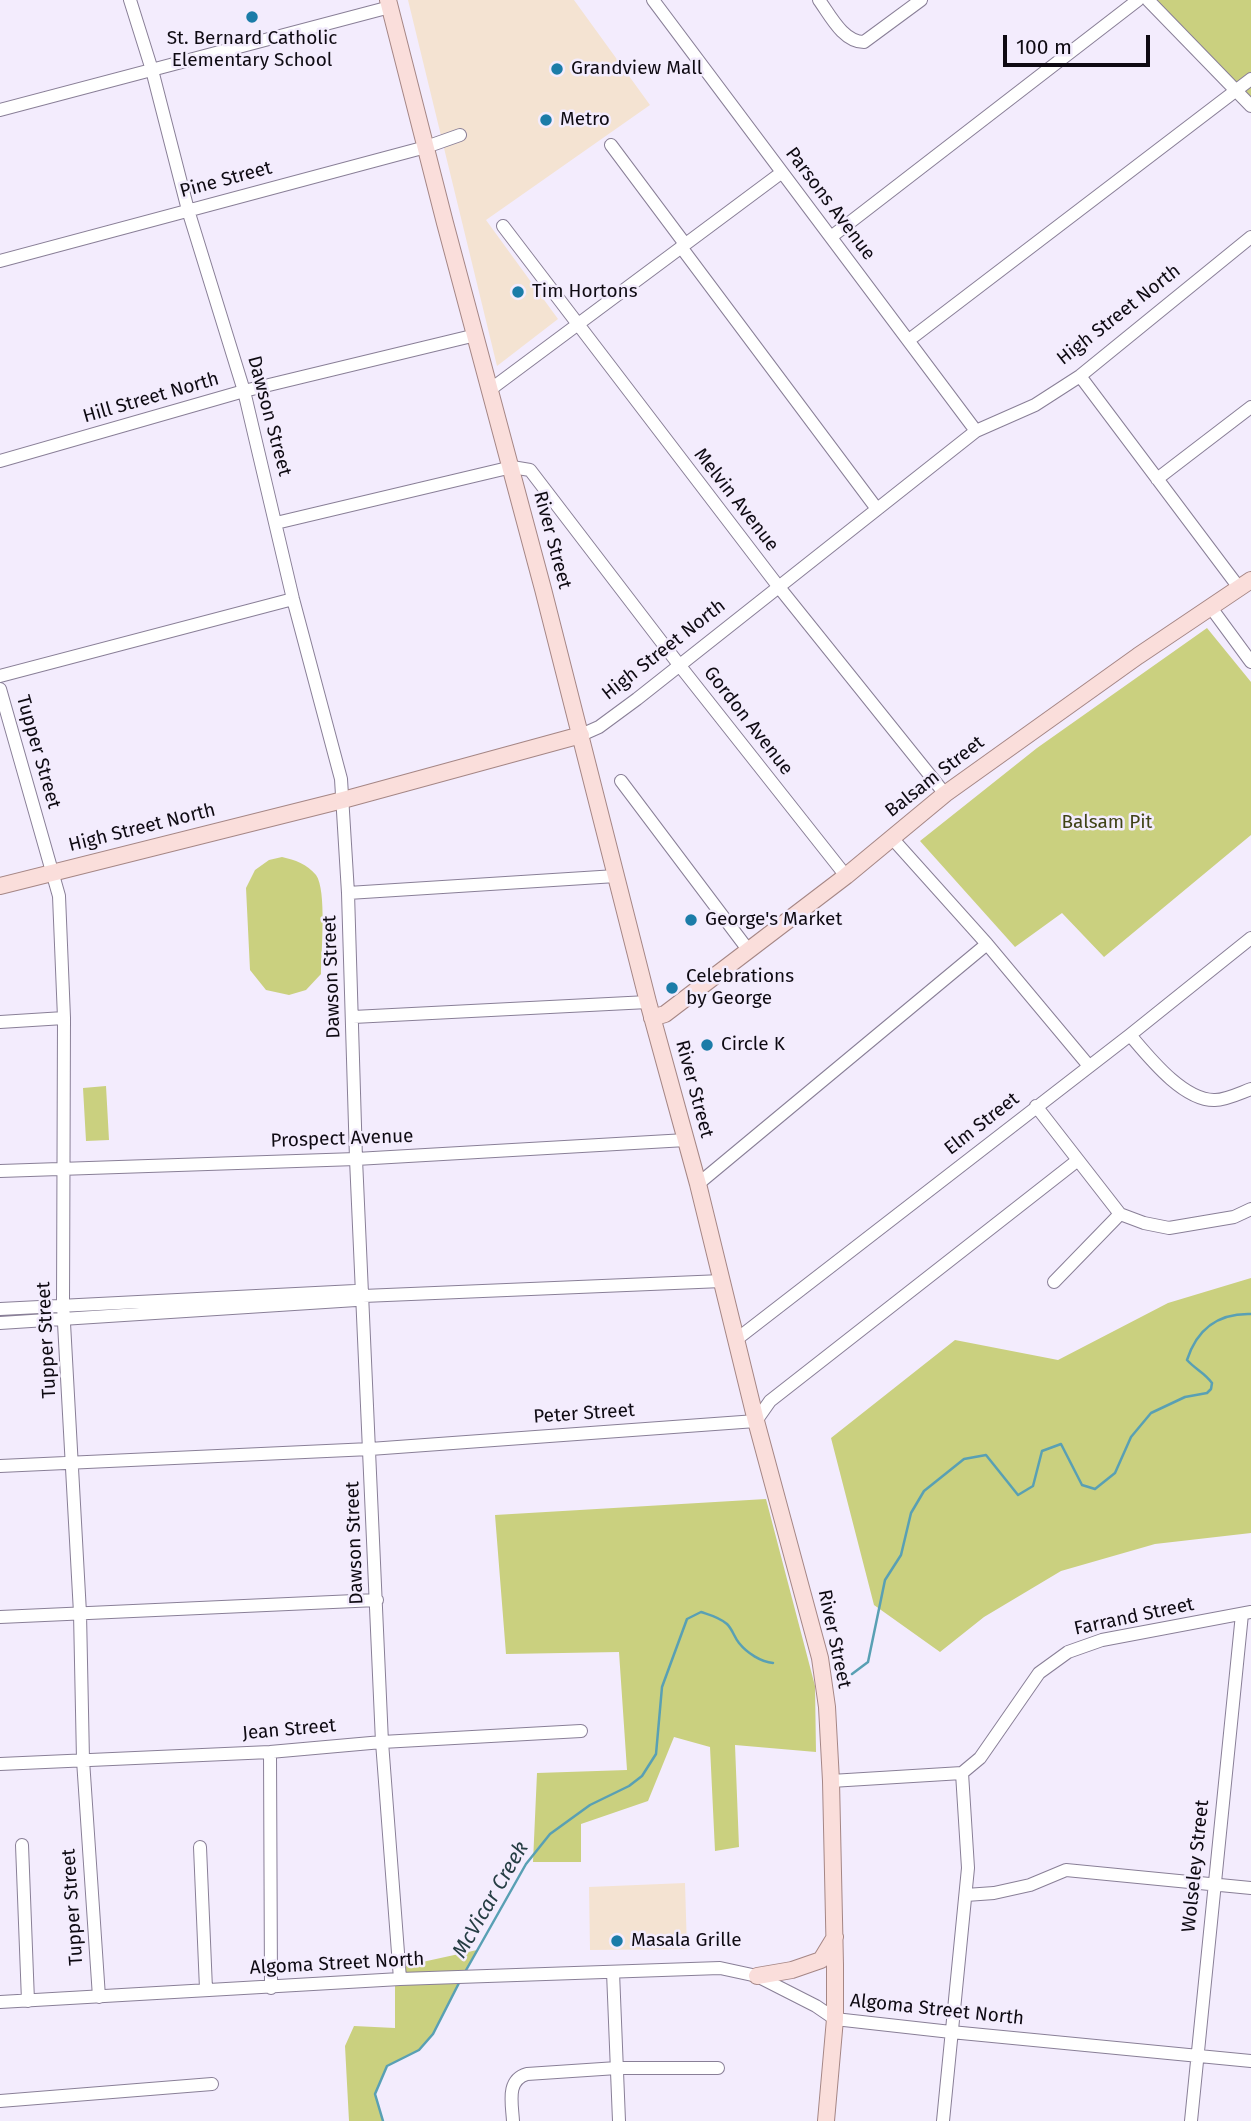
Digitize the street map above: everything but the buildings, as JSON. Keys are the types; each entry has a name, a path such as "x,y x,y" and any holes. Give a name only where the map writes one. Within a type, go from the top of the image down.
{"main road":[{"name":"River Street","path":"389,4 512,467 650,1010 698,1184 756,1421 820,1658 827,1707 831,1781 835,1937 835,2019 826,2121"},
{"name":"Balsam Street","path":"650,1010 665,1014 846,876 945,794 1115,672 1212,609 1245,584"},
{"name":"High Street North","path":"0,886 343,800 581,735"},
{"path":"757,1976 792,1970 821,1960 835,1937"}],"street":[{"name":"Dawson Street","path":"130,0 152,70 188,209 244,391 293,599 341,779 348,893 356,1159 382,1742 400,1979"},
{"name":"Parsons Avenue","path":"653,0 976,431"},
{"path":"819,0 848,38 856,42 864,42 921,0"},
{"path":"831,237 1138,0"},
{"path":"1148,0 1251,106"},
{"path":"0,110 389,4"},
{"path":"909,341 1251,79"},
{"name":"Pine Street","path":"0,261 426,147 460,135"},
{"path":"611,145 877,509"},
{"path":"491,389 781,173"},
{"name":"Melvin Avenue","path":"503,226 778,586 945,794"},
{"name":"High Street North","path":"581,735 599,727 680,666 976,431 1035,405 1080,376 1251,237"},
{"name":"Hill Street North","path":"0,461 244,391 477,335"},
{"path":"1080,376 1157,479 1245,584"},
{"path":"1157,479 1251,407"},
{"path":"276,523 512,467"},
{"name":"Gordon Avenue","path":"512,467 530,470 846,876"},
{"path":"0,676 293,599"},
{"path":"1212,609 1251,662"},
{"name":"Tupper Street","path":"0,689 51,873 60,896 64,1018 63,1305 80,1613 83,1760 99,1997"},
{"path":"621,781 749,951"},
{"path":"891,837 987,944 1089,1066"},
{"path":"348,893 616,876"},
{"name":"Elm Street","path":"737,1339 1251,938"},
{"path":"698,1184 987,944"},
{"path":"353,1017 650,1010"},
{"path":"0,1022 64,1018"},
{"path":"1130,1035 1163,1074 1206,1100 1216,1101 1251,1089"},
{"path":"1036,1106 1120,1213 1144,1223 1169,1228 1234,1217 1251,1209"},
{"name":"Prospect Avenue","path":"0,1171 356,1159 686,1140"},
{"path":"756,1421 770,1401 1078,1160"},
{"path":"1054,1282 1120,1213"},
{"path":"0,1323 64,1321 356,1300 363,1296 722,1281"},
{"path":"0,1309 355,1291 363,1296"},
{"name":"Peter Street","path":"0,1466 370,1449 756,1421"},
{"path":"0,1617 377,1600"},
{"name":"Farrand Street","path":"962,1773 980,1758 1039,1673 1068,1651 1102,1640 1246,1613"},
{"name":"Wolseley Street","path":"1191,2121 1214,1885 1246,1613"},
{"name":"Jean Street","path":"0,1764 270,1752 382,1742 581,1731"},
{"path":"270,1752 271,1988"},
{"path":"831,1781 962,1773 968,1868 943,2121"},
{"path":"22,1844 28,2001"},
{"path":"200,1847 206,1989"},
{"path":"966,1895 994,1893 1030,1885 1066,1870 1251,1888"},
{"name":"Algoma Street North","path":"0,2002 400,1979 720,1968 757,1976 816,2006 835,2019 1251,2061"},
{"path":"613,1972 619,2121"},
{"path":"513,2121 512,2086 519,2076 617,2068 719,2068"},
{"path":"0,2101 212,2084"}],"shaded area":[{"path":"408,0 574,0 650,105 486,220 558,319 497,366"},
{"path":"685,1883 687,1949 590,1950 589,1887"}],"green space":[{"path":"1150,0 1251,0 1251,99"},
{"name":"Balsam Pit","path":"1207,628 1251,682 1251,835 1104,957 1062,913 1015,947 920,841 1037,748"},
{"path":"282,857 300,863 316,875 322,907 321,974 306,990 289,995 266,990 250,970 246,888 255,870 269,860"},
{"path":"106,1086 109,1140 86,1141 83,1088"},
{"path":"1251,1278 1251,1533 1155,1544 1061,1571 984,1617 940,1652 874,1605 831,1438 955,1340 1058,1360 1168,1303"},
{"path":"766,1499 815,1686 816,1752 735,1745 739,1847 715,1851 710,1747 674,1737 648,1801 581,1824 581,1862 533,1862 537,1773 627,1770 619,1652 506,1654 495,1515"},
{"path":"477,1950 433,2034 419,2050 387,2066 375,2094 383,2121 349,2121 345,2046 354,2026 395,2028 395,1968"}],"waterway":[{"name":"McVicar Creek","path":"852,1674 868,1662 885,1580 901,1555 911,1513 924,1491 964,1459 986,1455 1018,1495 1033,1486 1042,1451 1061,1444 1082,1485 1095,1489 1115,1473 1131,1437 1151,1413 1185,1397 1207,1393 1211,1389 1212,1383 1187,1360 1203,1332 1210,1325 1228,1316 1251,1314"},
{"name":"McVicar Creek","path":"465,1972 526,1864 550,1834 590,1805 629,1786 642,1776 656,1754 662,1687 687,1619 701,1612 718,1618 729,1626 737,1641 746,1650 759,1659 773,1663"},
{"name":"McVicar Creek","path":"383,2121 375,2094 387,2066 419,2050 433,2034 460,1981"}],"place":[{"name":"St. Bernard Catholic Elementary School","path":"252,17"},
{"name":"Grandview Mall","path":"557,69"},
{"name":"Metro","path":"546,120"},
{"name":"Tim Hortons","path":"518,292"},
{"name":"George's Market","path":"691,920"},
{"name":"Celebrations by George","path":"672,988"},
{"name":"Circle K","path":"707,1045"},
{"name":"Masala Grille","path":"617,1941"}]}
